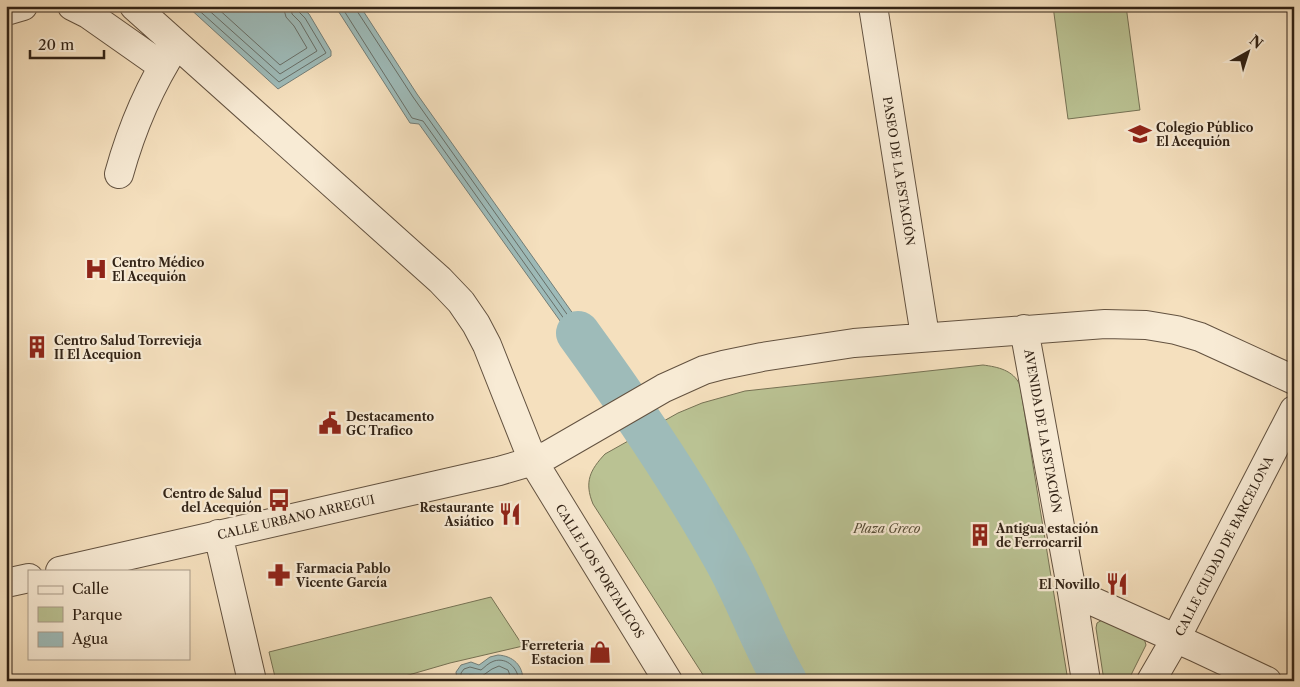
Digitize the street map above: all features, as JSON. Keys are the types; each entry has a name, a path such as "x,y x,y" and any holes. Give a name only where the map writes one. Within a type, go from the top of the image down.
{"street":[{"path":"6,11 23,6"},
{"path":"72,6 169,55"},
{"path":"134,6 169,55"},
{"name":"PASEO DE LA ESTACIÓN","path":"873,6 925,336"},
{"path":"119,174 139,112 169,55"},
{"name":"CALLE LOS PORTALICOS","path":"169,55 440,280 461,302 487,345 533,461 668,681"},
{"path":"925,336 1105,324 1146,325 1176,330 1200,337 1294,380"},
{"name":"AVENIDA DE LA ESTACIÓN","path":"1024,329 1072,592 1086,681"},
{"name":"CALLE URBANO ARREGUI","path":"64,570 499,471 533,461 592,431 664,388 704,370 723,364 854,343 925,336"},
{"name":"CALLE CIUDAD DE BARCELONA","path":"1151,681 1176,638 1294,410"},
{"path":"218,534 252,681"},
{"path":"6,583 28,578"},
{"path":"1072,592 1267,681"}],"green space":[{"path":"1053,6 1126,6 1140,110 1068,119"},
{"name":"Plaza Greco","path":"983,365 999,368 1009,373 1020,385 1068,681 707,681 593,504 589,489 590,477 592,471 605,454 678,413 702,403 745,391"},
{"path":"491,597 523,646 450,663 388,681 276,681 269,652"},
{"path":"1102,620 1144,638 1146,645 1128,681 1104,681 1096,628 1097,623"}],"water":[{"path":"187,6 300,6 309,14 331,51 331,56 278,89"},
{"path":"335,6 360,6 417,94 618,377 606,385 419,124 410,123"},
{"path":"498,655 508,657 516,662 523,675 523,681 457,681 456,672 461,665 471,662 479,665 490,657"}],"waterway":[{"path":"578,333 656,445 693,503 735,576 785,681"}],"place":[{"name":"Colegio Público El Acequión","path":"1140,134"},
{"name":"Centro Médico El Acequión","path":"96,269"},
{"name":"Centro Salud Torrevieja II El Acequion","path":"37,347"},
{"name":"Destacamento GC Trafico","path":"330,423"},
{"name":"Centro de Salud del Acequión","path":"279,500"},
{"name":"Restaurante Asiático","path":"510,514"},
{"name":"Antigua estación de Ferrocarril","path":"980,535"},
{"name":"Farmacia Pablo Vicente García","path":"279,575"},
{"name":"El Novillo","path":"1117,584"},
{"name":"Ferreteria Estacion","path":"600,652"}]}
